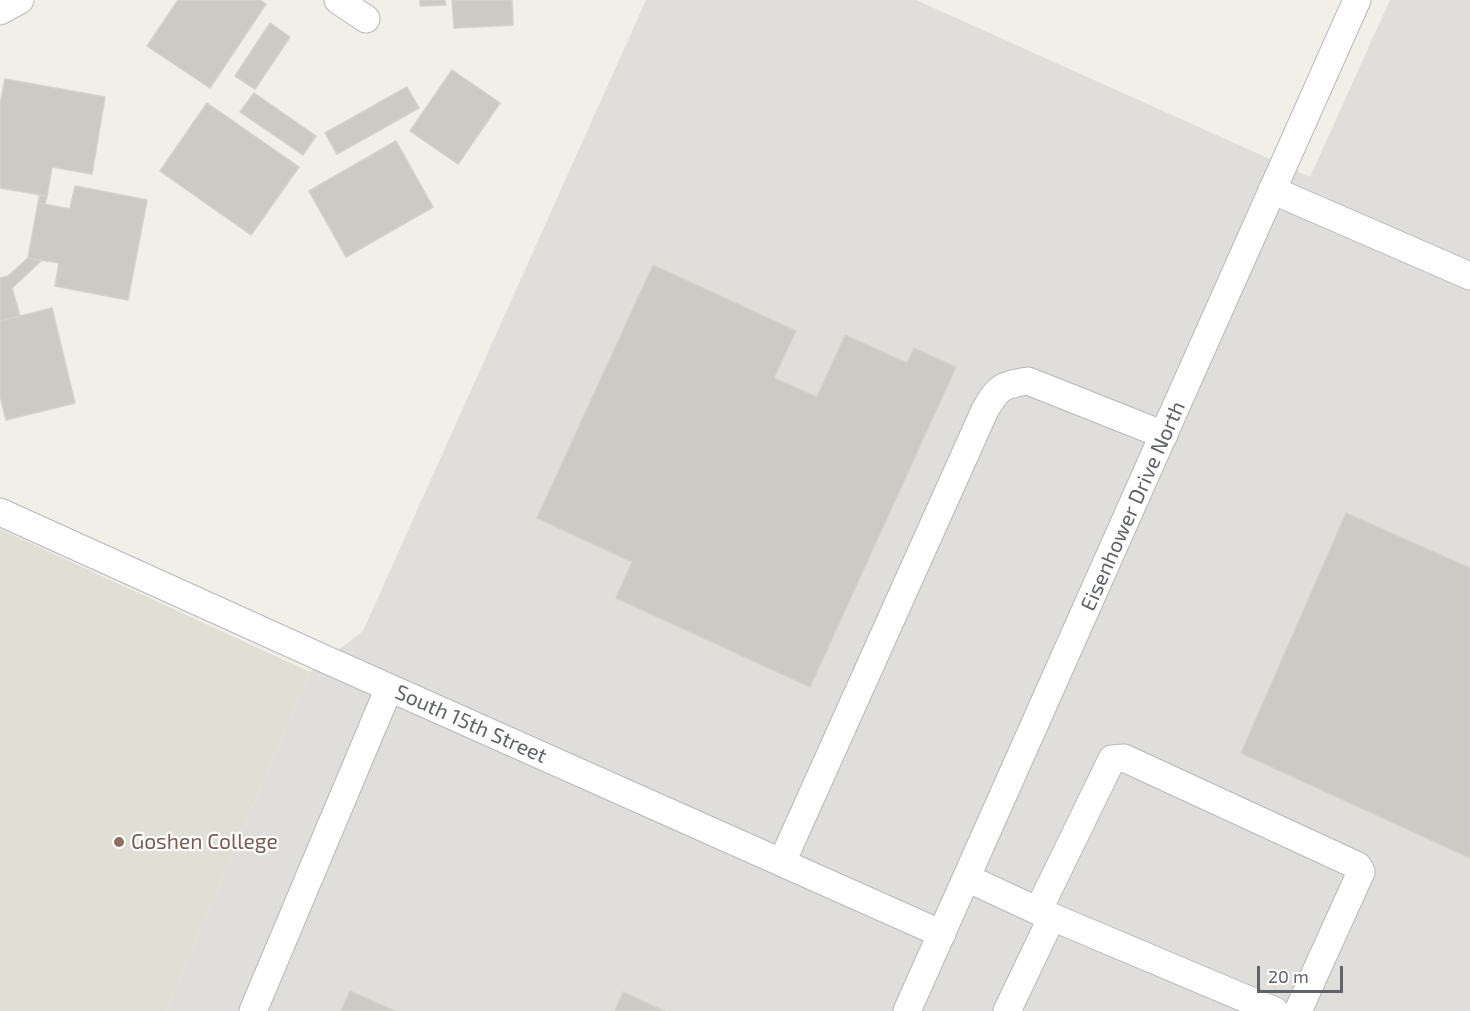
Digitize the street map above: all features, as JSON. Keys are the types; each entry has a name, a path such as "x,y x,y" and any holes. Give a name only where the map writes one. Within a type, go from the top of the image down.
{"street":[{"path":"0,11 20,0"},
{"path":"338,0 366,19"},
{"name":"Eisenhower Drive North","path":"907,1011 1357,0"},
{"path":"1272,190 1470,276"},
{"path":"782,862 980,420 995,392 1009,384 1028,381 1164,435"},
{"name":"South 15th Street","path":"0,512 942,934"},
{"path":"254,1011 389,688"},
{"path":"1007,1011 1045,914 1112,759 1124,758 1358,866 1361,872 1298,1011"},
{"path":"967,878 1045,914 1275,1011"}],"shaded area":[{"path":"646,0 916,0 1310,177 1390,0 1470,0 1470,1011 166,1011 310,672 363,631"},
{"name":"Goshen College","path":"0,529 310,672 166,1011 0,1011"}],"building":[{"path":"178,0 260,0 266,4 210,88 147,46"},
{"path":"420,0 445,0 446,5 420,6"},
{"path":"452,0 512,0 513,25 454,28"},
{"path":"270,23 290,37 255,89 235,76"},
{"path":"452,70 500,103 458,164 410,131"},
{"path":"5,79 105,97 92,174 52,167 47,196 0,188 0,105"},
{"path":"407,87 419,108 337,154 325,133"},
{"path":"254,93 316,136 303,155 240,112"},
{"path":"207,103 299,167 251,235 160,171"},
{"path":"396,141 433,207 346,257 309,191"},
{"path":"75,186 147,200 128,300 55,286 59,263 28,258 38,203 70,209"},
{"path":"40,195 47,196 45,204 38,203"},
{"path":"28,258 42,260 12,288 20,316 0,321 0,278 8,276"},
{"path":"653,265 796,331 774,378 817,397 845,335 907,363 914,348 956,367 810,687 616,598 632,562 537,518"},
{"path":"52,308 75,403 6,420 0,396 0,321"},
{"path":"1346,513 1470,568 1470,858 1241,753"},
{"path":"350,991 395,1011 341,1011"},
{"path":"623,992 664,1011 615,1011"}],"place":[{"name":"Goshen College","path":"119,842"}]}
